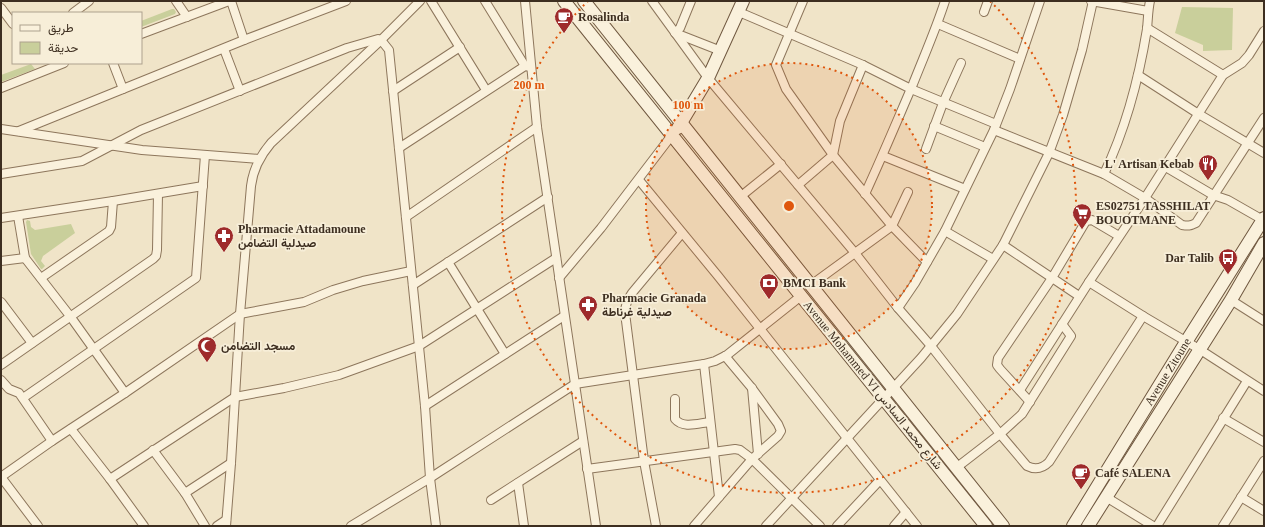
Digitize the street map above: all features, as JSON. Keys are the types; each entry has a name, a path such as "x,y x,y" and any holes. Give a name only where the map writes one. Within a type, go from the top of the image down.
{"main road":[{"name":"Avenue Mohammed VI شارع محمد السادس","path":"564,1 986,526"},
{"name":"Avenue Mohammed VI شارع محمد السادس","path":"589,3 740,197 1003,526"},
{"path":"672,135 682,123 708,78 741,7"},
{"name":"Avenue Zitoune","path":"1073,526 1263,219"},
{"name":"Avenue Zitoune","path":"1088,526 1231,300 1264,243"}],"street":[{"path":"74,12 89,1"},
{"path":"178,1 187,17"},
{"path":"142,34 230,1 244,40"},
{"path":"18,132 123,88 346,1"},
{"path":"217,526 226,523 240,314 252,176 264,151 420,1"},
{"path":"431,1 486,90"},
{"path":"485,1 528,66"},
{"path":"524,1 528,66 596,526"},
{"path":"652,1 708,78 855,253 1027,466 1038,469 1044,467 1049,462 1143,316"},
{"path":"675,33 680,28 690,1"},
{"path":"803,1 776,65 786,89 833,155 892,226 927,262"},
{"path":"865,194 883,156 938,24 946,1"},
{"path":"984,12 988,1"},
{"path":"898,308 915,283 945,231 986,147 995,127 1040,1"},
{"path":"766,526 893,390 931,346 957,314 1003,245 1049,153 1065,109 1082,50 1092,1 1148,11"},
{"path":"1104,174 1122,132 1138,75 1147,28 1150,1"},
{"path":"741,7 790,33 863,65 1049,153 1104,174 1145,198 1182,225 1191,226 1196,223 1264,118"},
{"path":"1,8 12,23"},
{"path":"938,24 1020,59"},
{"path":"1147,28 1223,74"},
{"path":"1020,390 1088,282 1145,198 1197,113 1223,74 1242,63 1249,55 1264,31"},
{"path":"675,33 721,51"},
{"path":"1,174 82,161 141,130 347,48 378,39 381,40 389,50 425,406 430,478 436,526"},
{"path":"393,91 460,48"},
{"path":"224,49 240,91"},
{"path":"926,148 943,103 961,63"},
{"path":"40,64 44,71"},
{"path":"1,88 62,64"},
{"path":"113,64 123,88"},
{"path":"798,185 833,155 840,121 863,65"},
{"path":"399,148 486,90 528,66"},
{"path":"1138,75 1197,113 1264,153"},
{"path":"934,126 986,147"},
{"path":"406,217 537,127"},
{"path":"1,129 142,150 259,159"},
{"path":"559,278 639,180 672,135"},
{"path":"23,398 196,278 204,155"},
{"path":"883,156 965,189"},
{"path":"740,197 781,164"},
{"path":"1164,166 1213,195 1228,200 1263,219"},
{"path":"639,180 917,526"},
{"path":"1,218 203,186"},
{"path":"811,285 892,226 908,192"},
{"path":"1,365 156,256 158,194"},
{"path":"413,285 548,197"},
{"path":"41,278 109,231 111,227 112,201"},
{"path":"18,216 25,258 70,316 125,393"},
{"path":"1030,402 1000,369 997,365 997,361 1052,278 1086,221 1092,220 1119,236"},
{"path":"945,231 993,259"},
{"path":"656,526 644,461 625,313 628,299 632,293 682,233"},
{"path":"1003,245 1080,296"},
{"path":"1,261 25,258"},
{"path":"110,478 235,397 284,388 339,375 419,346 556,258"},
{"path":"448,262 505,354"},
{"path":"38,526 1,477 52,441 240,314 304,302 333,290 363,281 411,271"},
{"path":"1088,282 1199,349 1264,391"},
{"path":"351,526 430,478 575,384 704,364 725,356 801,296"},
{"path":"1231,300 1264,321"},
{"path":"1,302 32,343"},
{"path":"425,406 564,316"},
{"path":"956,468 1000,434 1022,414 1071,336 1062,324"},
{"path":"694,526 755,457 778,436 781,431 778,424 751,387 725,356"},
{"path":"704,364 719,497"},
{"path":"1,380 9,389 19,393 52,441"},
{"path":"1157,526 1247,380"},
{"path":"751,387 755,457"},
{"path":"675,399 675,419 679,423 686,425 710,422"},
{"path":"1223,418 1264,442"},
{"path":"71,429 110,478 144,526"},
{"path":"491,500 583,441"},
{"path":"587,468 714,453 735,449 740,450 755,457 820,526"},
{"path":"153,450 185,493 205,526"},
{"path":"1223,526 1264,461"},
{"path":"185,493 231,462"},
{"path":"837,526 880,480"},
{"path":"518,484 524,526"},
{"path":"1106,497 1153,526"},
{"path":"1241,497 1264,511"},
{"path":"894,526 906,512"}],"green space":[{"path":"1182,7 1233,8 1232,50 1203,51 1203,45 1175,33"},
{"path":"172,9 176,12 175,14 142,27 142,21"},
{"path":"31,64 35,69 1,82 1,75"},
{"path":"27,220 30,221 31,227 35,230 71,224 75,233 43,256 41,261 45,266 42,269 31,254 26,222"}],"place":[{"name":"Rosalinda","path":"564,34"},
{"name":"L' Artisan Kebab","path":"1208,181"},
{"name":"ES02751 TASSHILAT BOUOTMANE","path":"1082,230"},
{"name":"Pharmacie Attadamoune صيدلية التضامن","path":"224,253"},
{"name":"Dar Talib","path":"1228,275"},
{"name":"BMCI Bank","path":"769,300"},
{"name":"Pharmacie Granada صيدلية غرناطة","path":"588,322"},
{"name":"مسجد التضامن","path":"207,363"},
{"name":"Café SALENA","path":"1081,490"}]}
